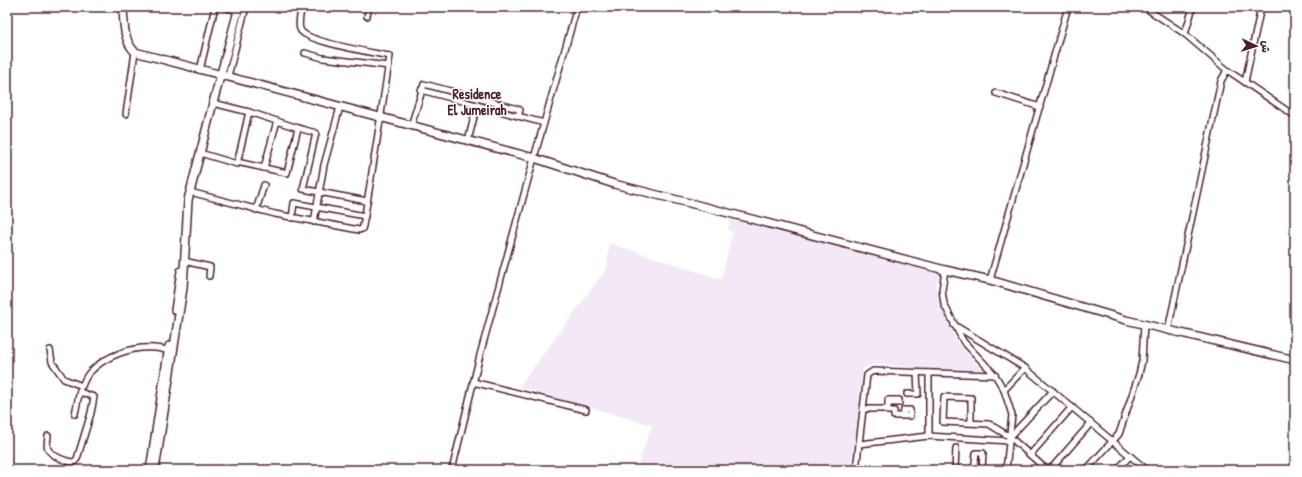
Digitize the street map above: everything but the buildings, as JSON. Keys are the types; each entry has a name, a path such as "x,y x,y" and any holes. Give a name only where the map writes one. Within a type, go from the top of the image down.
{"street":[{"path":"123,7 127,40 130,47 135,52 534,158 614,184 945,270 990,280 1144,324 1295,360"},
{"path":"200,70 215,7"},
{"path":"224,7 238,9 224,76"},
{"path":"150,470 183,288 187,210 190,192 213,103 224,76 246,7"},
{"path":"190,192 292,218 359,230 362,229 368,201 390,56 333,45 306,35 300,31 299,26 301,7"},
{"path":"367,16 369,7"},
{"path":"453,470 473,382 577,7"},
{"path":"990,280 1068,7"},
{"path":"1144,7 1185,34 1244,82 1295,116"},
{"path":"1185,34 1193,7"},
{"path":"1244,82 1261,7"},
{"path":"126,114 135,52"},
{"path":"305,53 323,58 388,66"},
{"path":"1168,330 1221,81 1228,70"},
{"path":"411,126 424,84 518,109 520,110 518,116"},
{"path":"421,90 544,123"},
{"path":"996,93 1040,107"},
{"path":"213,103 249,112 316,133 303,189 368,201"},
{"path":"468,141 477,105"},
{"path":"314,222 318,192 340,107"},
{"path":"237,162 249,112"},
{"path":"264,168 277,121"},
{"path":"200,153 237,164 237,162 287,173 298,128"},
{"path":"256,210 264,185"},
{"path":"292,218 294,203 365,216"},
{"path":"184,261 210,267 209,276"},
{"path":"945,270 942,290 944,304 963,341 995,375 1004,390 1012,415 1007,469"},
{"path":"1086,470 1119,434 1142,361 1144,324"},
{"path":"954,325 1025,368 1147,470"},
{"path":"75,414 82,386 89,373 109,358 122,352 148,348 171,351"},
{"path":"50,350 52,362 64,379 82,386"},
{"path":"155,470 171,351"},
{"path":"1004,390 1025,368"},
{"path":"856,470 867,375 873,371 995,375"},
{"path":"906,394 918,394 917,372"},
{"path":"929,373 929,436"},
{"path":"473,382 586,410"},
{"path":"859,444 929,436 1009,439 1053,391"},
{"path":"48,436 47,446 53,453 64,460 71,462 74,462 77,459 91,413 94,397 80,392"},
{"path":"971,423 971,398 944,397 943,422 988,424 1048,470 1091,423"},
{"path":"888,403 888,409"},
{"path":"1030,455 1072,407"},
{"path":"863,409 888,409 888,411 894,411 894,416 903,416"},
{"path":"955,470 956,448"},
{"path":"974,470 976,452 983,453 982,470"},
{"path":"1117,470 1130,456"}],"shaded area":[{"path":"730,218 834,243 936,271 940,275 936,286 938,297 957,342 983,370 928,369 876,364 863,368 851,470 636,470 652,425 519,387 607,268 609,243 721,279 733,232 728,230"}],"district":[{"name":"Residence El Jumeirah","path":"477,102"}]}
